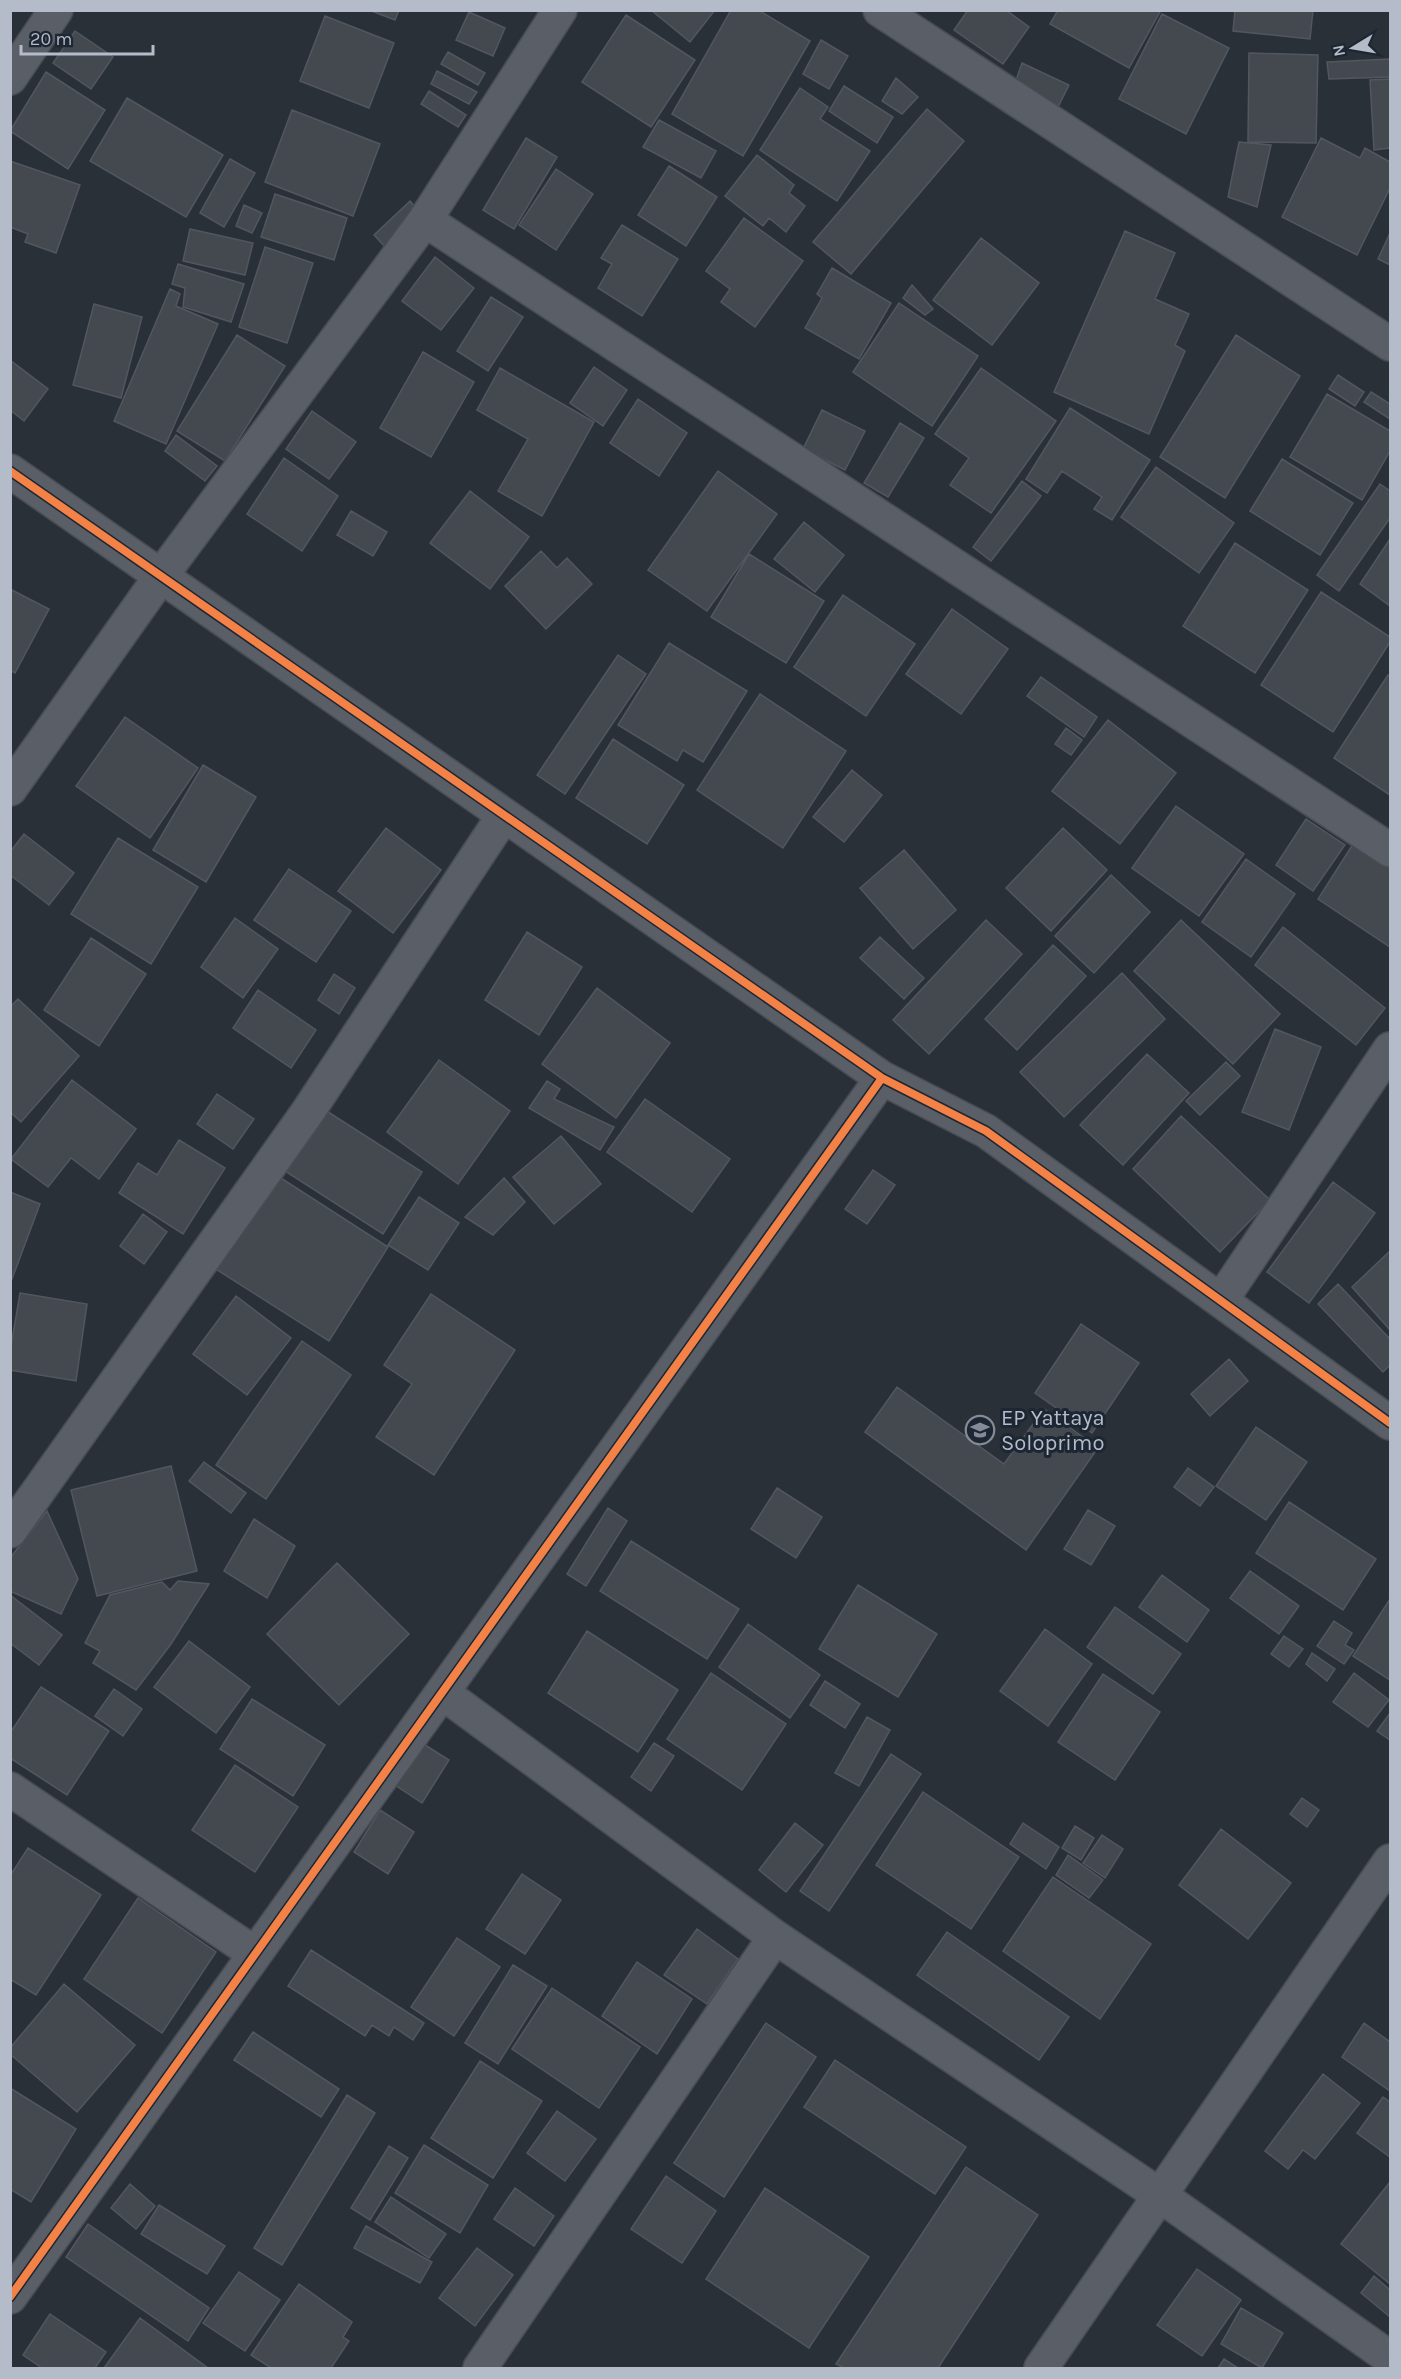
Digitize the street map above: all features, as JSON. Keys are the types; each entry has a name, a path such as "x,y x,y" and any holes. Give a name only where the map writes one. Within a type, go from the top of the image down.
{"street":[{"path":"10,78 56,10"},
{"path":"10,789 161,576 426,220 560,10"},
{"path":"880,10 1390,344"},
{"path":"426,220 1390,850"},
{"path":"10,471 882,1078 986,1131 1390,1422"},
{"path":"10,1531 307,1113 504,814"},
{"path":"1222,1299 1390,1049"},
{"path":"10,2297 882,1078"},
{"path":"443,1693 775,1937 1161,2196 1390,2358"},
{"path":"10,1788 254,1953"},
{"path":"1041,2368 1390,1861"},
{"path":"480,2368 775,1937"}],"building":[{"path":"369,10 399,10 395,20"},
{"path":"651,10 715,10 690,42"},
{"path":"731,10 758,10 810,41 743,156 672,114"},
{"path":"968,10 1006,10 1029,27 1003,64 954,30"},
{"path":"1058,10 1161,10 1129,68 1050,24"},
{"path":"1235,10 1313,10 1310,39 1233,31"},
{"path":"469,12 505,28 493,56 456,40"},
{"path":"1162,14 1229,48 1186,134 1119,99"},
{"path":"626,15 695,60 651,127 582,82"},
{"path":"325,16 394,43 369,108 300,81"},
{"path":"75,31 113,57 91,89 53,63"},
{"path":"821,40 848,56 829,89 803,74"},
{"path":"448,52 485,73 478,85 441,64"},
{"path":"1249,53 1318,55 1316,143 1248,142"},
{"path":"1390,59 1390,77 1329,79 1327,62"},
{"path":"1022,63 1069,85 1058,107 1015,83"},
{"path":"437,71 477,92 469,104 431,84"},
{"path":"46,72 105,110 68,169 10,131"},
{"path":"896,78 918,97 902,114 882,101"},
{"path":"1390,79 1390,148 1374,150 1370,80"},
{"path":"844,86 893,117 877,143 829,111"},
{"path":"800,88 828,107 820,119 870,151 837,201 760,150"},
{"path":"429,91 466,115 458,127 421,104"},
{"path":"127,98 223,155 186,217 90,161"},
{"path":"927,109 964,141 851,274 813,242"},
{"path":"292,110 380,144 353,216 265,182"},
{"path":"659,120 716,151 701,178 643,147"},
{"path":"526,138 557,157 514,229 483,210"},
{"path":"1321,138 1360,158 1365,148 1390,162 1390,188 1357,255 1282,217"},
{"path":"1239,142 1271,145 1257,207 1228,197"},
{"path":"757,155 794,185 789,193 805,206 786,232 769,218 763,226 725,196"},
{"path":"230,159 255,173 224,227 200,213"},
{"path":"10,161 80,185 56,253 25,242 28,234 10,227"},
{"path":"669,166 717,197 686,246 638,215"},
{"path":"556,169 593,194 556,250 519,225"},
{"path":"275,194 347,218 334,260 261,237"},
{"path":"410,201 422,215 387,249 374,235"},
{"path":"244,205 262,213 252,233 236,226"},
{"path":"744,218 803,261 755,327 721,302 730,289 706,271"},
{"path":"622,225 678,259 642,316 598,288 612,264 601,258"},
{"path":"190,229 253,243 245,275 183,261"},
{"path":"1125,231 1175,253 1155,299 1189,314 1175,345 1185,351 1149,434 1054,392"},
{"path":"1390,233 1390,265 1378,259"},
{"path":"981,238 1039,283 992,345 933,300"},
{"path":"265,247 313,263 287,343 239,327"},
{"path":"435,257 474,288 441,330 402,301"},
{"path":"178,264 244,284 231,322 183,307 185,288 172,284"},
{"path":"832,268 891,303 859,359 805,328 822,298 817,294"},
{"path":"912,285 933,309 925,315 903,298"},
{"path":"170,289 180,294 176,306 218,324 166,444 114,421"},
{"path":"491,297 523,317 488,371 457,351"},
{"path":"899,303 978,356 932,426 853,372"},
{"path":"94,304 142,317 121,398 73,385"},
{"path":"237,335 285,366 225,461 177,431"},
{"path":"1236,335 1300,376 1225,498 1160,457"},
{"path":"423,352 474,382 431,457 380,428"},
{"path":"10,360 48,389 24,421 10,410"},
{"path":"594,367 627,390 603,426 570,403"},
{"path":"500,368 594,422 542,516 498,491 528,439 477,410"},
{"path":"981,368 1056,421 991,513 950,485 969,458 935,434"},
{"path":"1338,375 1364,392 1355,406 1329,389"},
{"path":"1371,392 1390,404 1390,419 1364,402"},
{"path":"1327,394 1390,431 1390,451 1362,500 1290,457"},
{"path":"638,399 687,433 659,476 610,443"},
{"path":"1070,408 1150,460 1112,520 1094,509 1102,497 1062,471 1047,493 1026,479"},
{"path":"822,410 865,431 845,470 803,449"},
{"path":"312,411 356,442 329,479 286,449"},
{"path":"900,423 924,438 888,497 864,483"},
{"path":"176,435 217,466 205,481 165,451"},
{"path":"284,458 338,496 302,551 247,514"},
{"path":"1282,459 1353,503 1320,555 1250,511"},
{"path":"1156,467 1234,523 1199,573 1121,517"},
{"path":"718,471 777,514 707,611 648,570"},
{"path":"1022,481 1041,496 991,561 973,547"},
{"path":"1380,484 1390,491 1390,518 1339,591 1317,575"},
{"path":"470,491 529,537 490,589 430,543"},
{"path":"351,511 387,532 373,556 337,535"},
{"path":"804,522 844,555 815,592 774,559"},
{"path":"1390,539 1390,606 1360,584"},
{"path":"1235,543 1308,590 1255,673 1183,626"},
{"path":"541,551 557,568 567,558 592,584 546,629 505,586"},
{"path":"749,554 824,601 786,663 711,617"},
{"path":"10,589 49,609 15,673 10,670"},
{"path":"1321,592 1390,637 1390,642 1333,732 1261,685"},
{"path":"843,595 915,644 866,716 794,667"},
{"path":"952,609 1008,649 961,714 906,674"},
{"path":"669,643 747,691 703,762 683,750 677,761 618,725"},
{"path":"618,655 646,674 565,794 537,775"},
{"path":"1388,675 1390,677 1390,795 1334,758"},
{"path":"1041,677 1097,717 1084,737 1027,696"},
{"path":"760,694 846,751 783,848 697,790"},
{"path":"125,717 198,768 150,838 76,786"},
{"path":"1108,720 1176,773 1120,844 1052,791"},
{"path":"1066,728 1082,740 1071,755 1055,744"},
{"path":"613,739 684,785 647,844 576,798"},
{"path":"203,765 256,797 206,882 153,850"},
{"path":"852,770 882,795 844,842 813,817"},
{"path":"1176,806 1244,854 1199,916 1132,868"},
{"path":"1306,819 1345,845 1313,891 1276,865"},
{"path":"386,828 441,870 393,933 338,891"},
{"path":"1063,828 1107,870 1051,931 1006,888"},
{"path":"24,834 74,873 49,905 10,875 10,852"},
{"path":"118,838 198,887 151,964 71,914"},
{"path":"1353,844 1390,868 1390,947 1318,899"},
{"path":"904,850 956,910 913,949 860,888"},
{"path":"1246,859 1295,894 1251,957 1202,922"},
{"path":"289,869 351,911 316,962 254,920"},
{"path":"1111,875 1150,912 1094,973 1055,936"},
{"path":"235,918 278,949 243,998 201,967"},
{"path":"986,920 1022,954 929,1054 893,1020"},
{"path":"1181,920 1280,1014 1233,1064 1134,971"},
{"path":"1283,927 1385,1008 1356,1045 1255,965"},
{"path":"527,932 582,967 539,1035 485,1000"},
{"path":"880,937 924,978 904,999 860,958"},
{"path":"91,938 146,974 99,1046 44,1010"},
{"path":"1053,945 1086,976 1017,1050 985,1019"},
{"path":"1122,973 1165,1019 1064,1117 1020,1072"},
{"path":"334,974 355,988 339,1014 318,1000"},
{"path":"597,988 670,1043 616,1118 542,1064"},
{"path":"258,990 316,1030 291,1068 233,1028"},
{"path":"18,999 79,1056 21,1122 10,1112 10,1007"},
{"path":"1275,1029 1321,1047 1289,1130 1242,1112"},
{"path":"1147,1054 1189,1093 1123,1165 1080,1125"},
{"path":"439,1060 510,1111 458,1184 387,1132"},
{"path":"1226,1062 1240,1076 1200,1115 1186,1101"},
{"path":"72,1080 136,1129 99,1179 71,1158 48,1187 11,1159"},
{"path":"547,1081 560,1089 554,1099 614,1127 600,1150 529,1108"},
{"path":"217,1094 254,1119 233,1149 197,1124"},
{"path":"645,1099 730,1159 692,1212 607,1152"},
{"path":"325,1110 422,1172 383,1234 285,1171"},
{"path":"1181,1116 1270,1200 1220,1252 1133,1169"},
{"path":"561,1136 601,1184 554,1224 513,1177"},
{"path":"179,1140 225,1168 183,1234 119,1193 138,1163 157,1175"},
{"path":"873,1170 895,1185 867,1224 845,1209"},
{"path":"270,1171 388,1247 329,1341 211,1266"},
{"path":"504,1178 525,1202 493,1235 465,1217"},
{"path":"1333,1182 1375,1213 1309,1303 1267,1272"},
{"path":"10,1192 40,1204 12,1279 10,1279"},
{"path":"419,1197 459,1223 428,1270 388,1245"},
{"path":"143,1214 167,1232 144,1264 120,1246"},
{"path":"1390,1251 1390,1330 1352,1287"},
{"path":"1338,1284 1390,1339 1390,1365 1383,1372 1318,1304"},
{"path":"20,1293 87,1304 76,1381 10,1370 10,1352"},
{"path":"431,1294 515,1350 434,1475 376,1437 412,1384 384,1365"},
{"path":"236,1296 291,1338 247,1395 193,1354"},
{"path":"1081,1324 1139,1363 1092,1433 1035,1393"},
{"path":"302,1341 351,1375 266,1499 216,1465"},
{"path":"1229,1359 1248,1381 1210,1416 1191,1394"},
{"path":"897,1387 1004,1464 1044,1409 1098,1448 1026,1550 865,1432"},
{"path":"1256,1427 1307,1462 1266,1520 1216,1486"},
{"path":"204,1462 246,1493 231,1513 189,1481"},
{"path":"171,1466 197,1571 97,1596 71,1490"},
{"path":"1188,1468 1214,1487 1200,1506 1174,1487"},
{"path":"777,1488 822,1517 796,1558 751,1529"},
{"path":"1289,1502 1376,1559 1343,1610 1256,1553"},
{"path":"608,1508 627,1521 586,1586 567,1574"},
{"path":"1088,1510 1115,1526 1091,1565 1064,1549"},
{"path":"47,1511 78,1579 61,1614 10,1591 10,1558"},
{"path":"254,1519 295,1546 267,1598 224,1571"},
{"path":"631,1541 739,1609 707,1659 600,1591"},
{"path":"337,1563 409,1634 339,1705 267,1634"},
{"path":"1250,1571 1299,1606 1279,1634 1230,1598"},
{"path":"1162,1575 1209,1610 1187,1642 1139,1607"},
{"path":"178,1581 209,1584 171,1644 136,1690 93,1663 100,1651 85,1643 110,1595 162,1582 170,1590"},
{"path":"858,1585 937,1634 898,1697 819,1649"},
{"path":"10,1595 62,1635 39,1665 10,1643"},
{"path":"1390,1599 1390,1680 1353,1656"},
{"path":"1115,1607 1181,1654 1153,1694 1087,1647"},
{"path":"1334,1621 1352,1633 1345,1645 1354,1650 1344,1664 1317,1646"},
{"path":"748,1624 820,1675 790,1718 719,1667"},
{"path":"1045,1629 1092,1664 1048,1726 1000,1691"},
{"path":"587,1631 678,1690 638,1752 548,1693"},
{"path":"1284,1636 1303,1649 1289,1667 1271,1654"},
{"path":"189,1641 250,1687 216,1733 154,1687"},
{"path":"1312,1653 1335,1669 1327,1681 1306,1664"},
{"path":"711,1673 786,1724 742,1790 667,1739"},
{"path":"1354,1673 1389,1700 1368,1727 1333,1702"},
{"path":"1103,1674 1160,1712 1115,1780 1058,1742"},
{"path":"825,1681 860,1704 845,1728 810,1705"},
{"path":"41,1687 109,1731 67,1795 10,1758 10,1733"},
{"path":"114,1689 142,1709 123,1736 95,1716"},
{"path":"252,1699 325,1745 293,1796 220,1749"},
{"path":"1390,1713 1390,1740 1377,1731"},
{"path":"867,1717 890,1730 859,1786 835,1773"},
{"path":"422,1743 449,1760 422,1803 395,1785"},
{"path":"654,1743 674,1756 651,1791 631,1777"},
{"path":"891,1754 921,1774 829,1911 800,1891"},
{"path":"235,1765 298,1807 255,1872 192,1830"},
{"path":"923,1792 1019,1857 971,1929 876,1865"},
{"path":"1302,1798 1319,1810 1307,1827 1290,1814"},
{"path":"380,1810 414,1832 388,1874 354,1852"},
{"path":"795,1823 823,1845 786,1892 759,1870"},
{"path":"1023,1823 1059,1847 1046,1869 1010,1844"},
{"path":"1075,1826 1094,1838 1081,1860 1062,1848"},
{"path":"1221,1829 1291,1883 1248,1939 1179,1885"},
{"path":"1102,1835 1123,1849 1105,1878 1083,1863"},
{"path":"28,1848 101,1895 36,1995 10,1979 10,1876"},
{"path":"1068,1855 1103,1880 1089,1898 1056,1875"},
{"path":"522,1874 561,1900 525,1954 486,1929"},
{"path":"1053,1877 1151,1944 1100,2019 1003,1951"},
{"path":"138,1898 216,1952 162,2033 84,1979"},
{"path":"697,1929 738,1959 707,2004 664,1975"},
{"path":"947,1932 1069,2017 1039,2060 917,1975"},
{"path":"457,1938 500,1967 454,2036 411,2007"},
{"path":"311,1950 424,2023 413,2040 394,2027 389,2036 372,2025 365,2036 288,1986"},
{"path":"637,1962 692,1999 657,2054 602,2016"},
{"path":"513,1965 547,1986 498,2064 465,2043"},
{"path":"64,1984 135,2045 77,2112 10,2054 10,2048"},
{"path":"552,1988 640,2047 599,2108 512,2049"},
{"path":"766,2023 816,2057 724,2197 674,2163"},
{"path":"1364,2023 1390,2042 1390,2091 1342,2057"},
{"path":"253,2032 339,2089 321,2117 234,2060"},
{"path":"835,2060 966,2147 935,2194 804,2107"},
{"path":"480,2061 542,2101 493,2178 431,2138"},
{"path":"1323,2074 1360,2103 1315,2159 1303,2150 1288,2169 1265,2151"},
{"path":"10,2088 76,2129 31,2202 10,2189"},
{"path":"347,2095 375,2113 282,2265 254,2248"},
{"path":"1383,2097 1390,2102 1390,2157 1357,2133"},
{"path":"557,2111 596,2139 565,2181 527,2153"},
{"path":"424,2145 488,2185 460,2233 395,2193"},
{"path":"389,2146 408,2158 370,2220 351,2208"},
{"path":"966,2167 1038,2215 938,2368 844,2368 836,2364"},
{"path":"666,2176 716,2211 682,2263 631,2229"},
{"path":"1390,2182 1390,2284 1341,2244"},
{"path":"130,2184 155,2206 136,2229 111,2208"},
{"path":"515,2188 554,2216 534,2246 494,2219"},
{"path":"765,2188 869,2257 809,2348 706,2279"},
{"path":"391,2197 446,2234 429,2258 375,2222"},
{"path":"159,2205 225,2246 207,2274 141,2234"},
{"path":"88,2224 209,2308 188,2341 66,2257"},
{"path":"366,2226 432,2262 420,2283 354,2248"},
{"path":"477,2248 513,2275 475,2326 439,2298"},
{"path":"1197,2269 1241,2300 1202,2356 1157,2325"},
{"path":"239,2272 280,2300 245,2351 203,2323"},
{"path":"1374,2276 1390,2290 1390,2317 1361,2293"},
{"path":"299,2284 352,2322 343,2337 349,2341 331,2368 271,2368 251,2355"},
{"path":"1241,2308 1283,2333 1262,2368 1221,2344"},
{"path":"50,2314 106,2352 95,2368 42,2368 23,2355"},
{"path":"140,2318 208,2368 104,2368"},
{"path":"1224,2359 1238,2368 1218,2368"}],"cycle path":[{"path":"10,471 882,1078 986,1131 1390,1423"},
{"path":"10,2297 882,1078"}],"place":[{"name":"EP Yattaya Soloprimo","path":"980,1430"}]}
